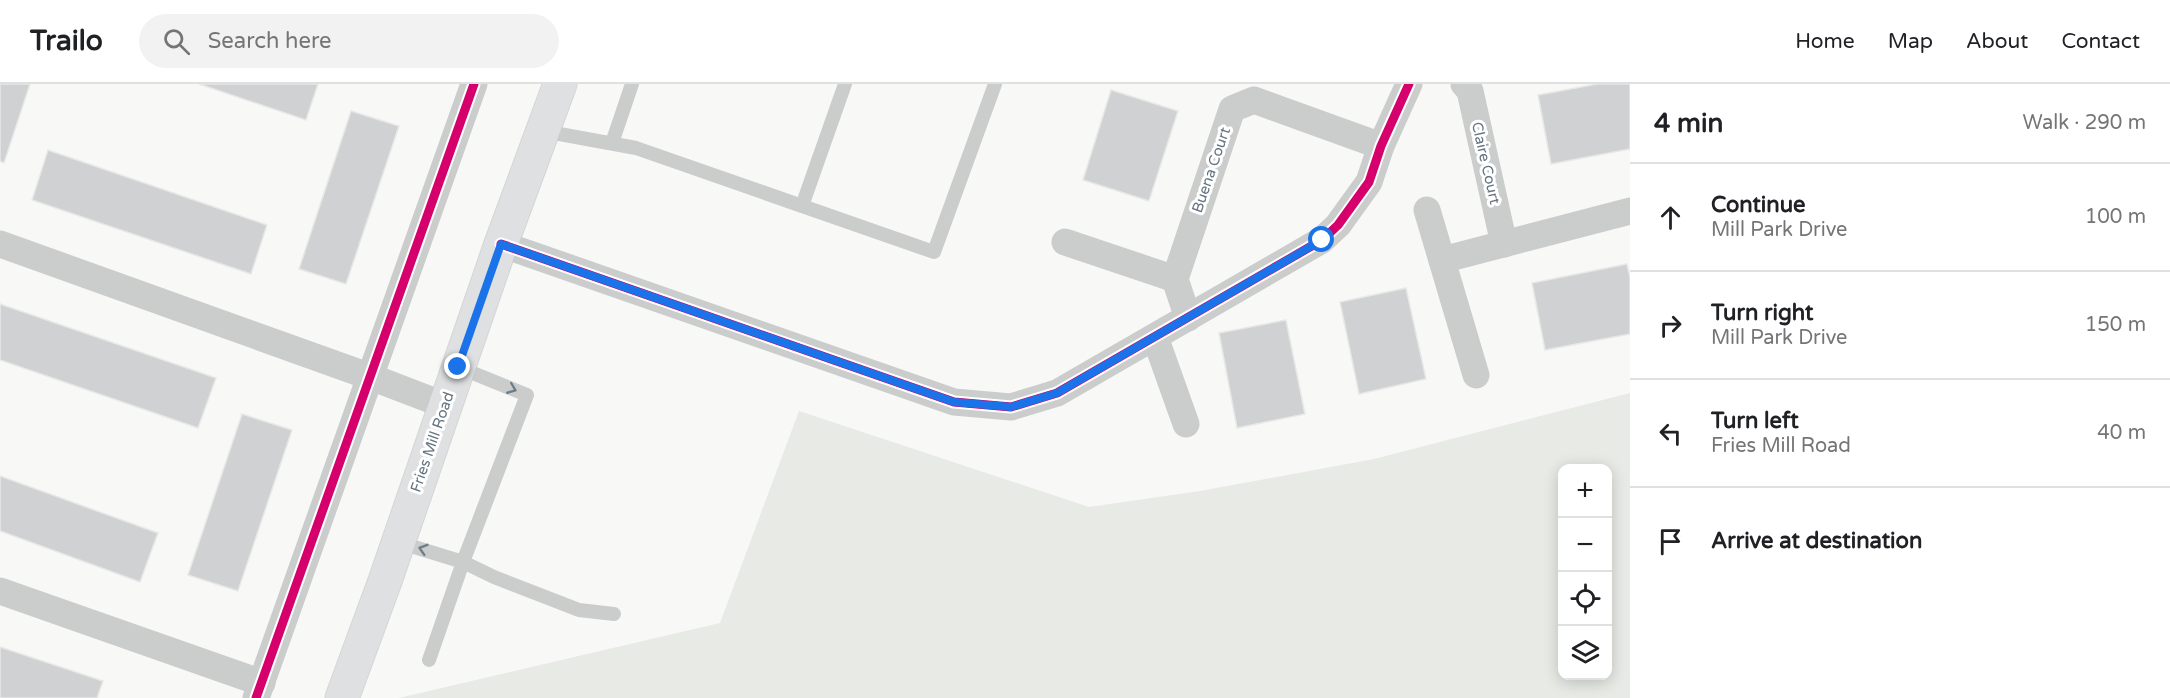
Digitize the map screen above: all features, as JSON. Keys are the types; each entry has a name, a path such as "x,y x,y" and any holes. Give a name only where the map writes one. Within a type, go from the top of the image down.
{"main road":[{"name":"Fries Mill Road","path":"342,698 501,244 560,84"}],"street":[{"path":"0,591 259,690 474,84"},
{"path":"501,244 954,402 1011,407 1057,393 1322,240 1338,225 1369,182 1381,146 1409,84"},
{"name":"Claire Court","path":"1464,84 1470,91 1504,244"},
{"name":"Buena Court","path":"1174,279 1232,109 1254,100 1381,146"},
{"path":"1427,210 1476,375"},
{"path":"1442,260 1630,211"},
{"path":"1065,242 1174,279 1188,318"},
{"path":"0,244 444,405"},
{"path":"1155,337 1185,424"}],"lane":[{"path":"612,143 632,84"},
{"path":"802,206 846,84"},
{"path":"543,131 636,148 934,252 995,84"},
{"path":"429,660 463,562 527,395 458,367"},
{"path":"398,542 463,562 494,577 579,610 614,614"}],"shaded area":[{"path":"1630,393 1630,698 399,698 720,623 799,411 1089,507 1200,491 1374,459"}],"building":[{"path":"0,84 30,84 4,163 0,161"},
{"path":"199,84 318,84 306,120"},
{"path":"1597,84 1630,84 1630,149 1551,164 1538,95"},
{"path":"1111,90 1178,111 1149,201 1083,180"},
{"path":"351,111 399,126 346,284 299,269"},
{"path":"48,150 267,225 251,274 32,200"},
{"path":"1627,264 1630,278 1630,334 1545,350 1532,283"},
{"path":"1406,288 1426,379 1359,394 1340,302"},
{"path":"0,304 216,378 198,428 0,360"},
{"path":"1286,320 1305,414 1237,428 1219,333"},
{"path":"242,414 292,430 238,591 188,575"},
{"path":"0,476 158,533 140,582 0,531"},
{"path":"0,647 103,681 97,698 0,698"}],"cycle path":[{"path":"256,698 474,84"},
{"path":"501,244 954,402 1011,407 1057,393 1322,240 1338,225 1369,182 1381,146 1409,84"}],"route":[{"path":"458,367 501,244 954,402 1011,407 1057,393 1322,240"}]}
